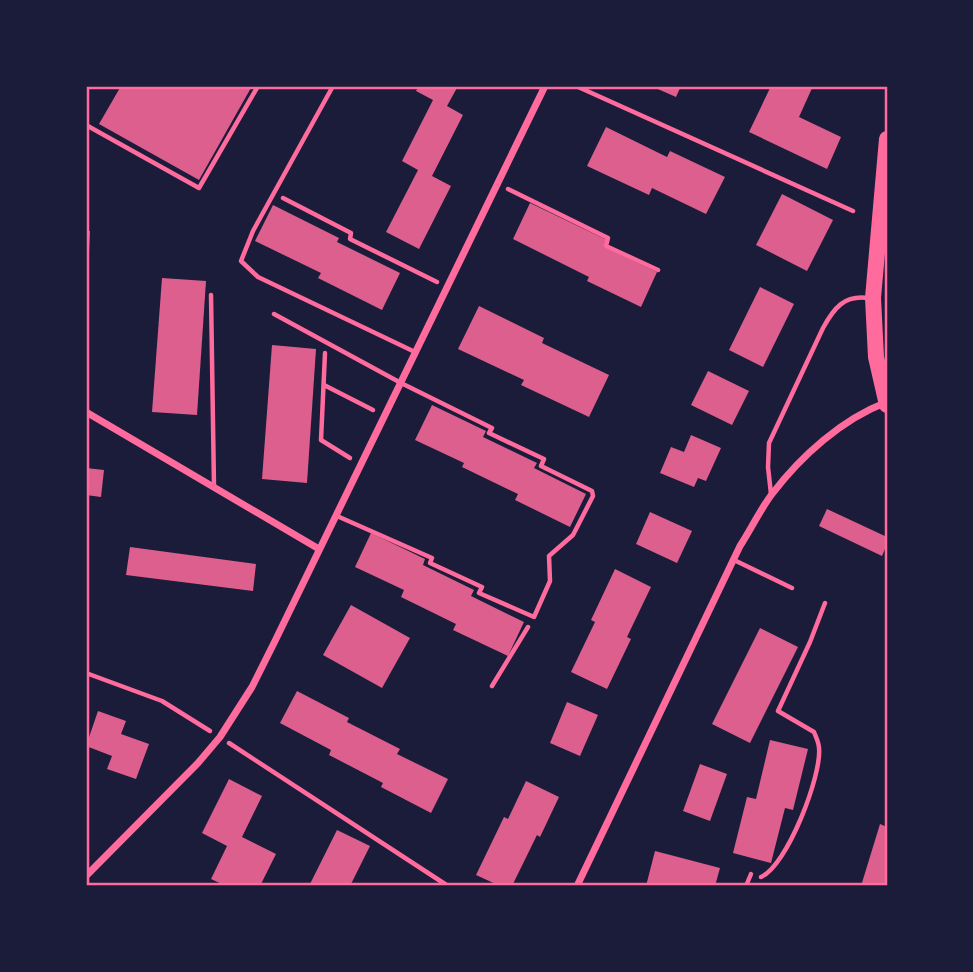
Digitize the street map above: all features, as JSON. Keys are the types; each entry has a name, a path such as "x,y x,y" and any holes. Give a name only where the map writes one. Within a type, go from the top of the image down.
{"main road":[{"path":"887,139 873,298 876,357 887,403"}],"street":[{"path":"86,876 198,763 220,737 252,687 545,86"},
{"path":"577,886 734,560 771,494 813,450 836,431 858,414 887,403"},
{"path":"86,412 319,550"}],"lane":[{"path":"333,86 253,231 241,261 258,276 415,352"},
{"path":"576,86 853,211"},
{"path":"211,295 214,488"},
{"path":"771,494 769,443 823,328 832,311 840,303 850,298 873,298"},
{"path":"275,314 401,383 492,428 489,433 544,459 541,466 592,491 593,495 573,535 549,556 550,581 534,617 479,593 482,587 430,563 432,558 336,515"},
{"path":"734,560 792,588"},
{"path":"747,884 751,874"}],"path":[{"path":"86,125 199,188 258,86"},
{"path":"498,184 608,238 606,246 658,270"},
{"path":"273,193 351,233 350,239 447,287"},
{"path":"326,342 321,440 360,465"},
{"path":"324,384 384,416"},
{"path":"747,884 768,874 789,846 804,814 815,775 820,748 814,732 778,711 825,603"},
{"path":"492,686 534,617"},
{"path":"86,673 162,701 448,886"}],"building":[{"path":"121,86 252,86 199,180 99,124"},
{"path":"419,86 458,86 447,106 463,115 432,176 451,186 419,249 386,232 418,170 402,161 433,100 416,91"},
{"path":"651,86 681,86 676,97"},
{"path":"771,86 813,86 799,117 841,137 827,169 749,132"},
{"path":"606,127 667,157 670,151 725,177 706,214 652,188 649,195 587,166"},
{"path":"782,194 833,220 807,271 756,245"},
{"path":"530,203 607,240 604,247 657,272 641,307 587,281 589,277 513,239"},
{"path":"273,205 339,238 337,242 400,273 382,310 318,278 321,273 255,241"},
{"path":"86,231 90,231 88,271 86,271"},
{"path":"162,278 206,281 197,415 152,412"},
{"path":"760,287 794,304 763,367 729,350"},
{"path":"479,306 544,338 542,343 609,375 589,417 521,385 524,380 458,349"},
{"path":"272,345 316,349 307,483 262,479"},
{"path":"708,371 749,391 732,425 691,405"},
{"path":"432,405 486,431 483,437 537,463 534,468 586,494 570,527 515,500 518,494 462,467 464,463 415,440"},
{"path":"691,435 721,448 706,481 698,478 694,487 660,473 671,447 684,452"},
{"path":"86,468 104,470 101,497 86,495"},
{"path":"827,509 887,537 882,556 819,526"},
{"path":"650,512 692,531 677,563 636,544"},
{"path":"371,533 425,559 423,565 474,590 471,596 524,622 508,656 453,630 456,624 401,597 404,590 355,567"},
{"path":"130,547 256,564 253,591 126,575"},
{"path":"615,569 651,587 627,637 631,639 607,689 571,672 595,622 591,620"},
{"path":"351,605 410,638 382,688 323,655"},
{"path":"760,628 798,647 750,743 712,724"},
{"path":"297,691 349,718 347,722 400,749 397,754 448,779 431,813 381,787 383,783 329,755 331,750 280,723"},
{"path":"567,702 598,715 580,756 550,743"},
{"path":"98,711 126,721 121,734 149,744 136,779 107,769 112,756 86,746"},
{"path":"770,740 808,749 793,810 785,808 771,863 733,853 747,797 756,799"},
{"path":"700,764 727,774 710,821 683,811"},
{"path":"229,779 262,796 242,837 276,854 260,886 226,886 211,879 227,846 202,833"},
{"path":"526,781 559,797 512,886 500,886 476,875 504,817 508,819"},
{"path":"880,824 887,827 887,886 861,886"},
{"path":"337,830 370,846 350,886 314,886 310,884"},
{"path":"655,851 720,868 715,886 646,886"}]}
